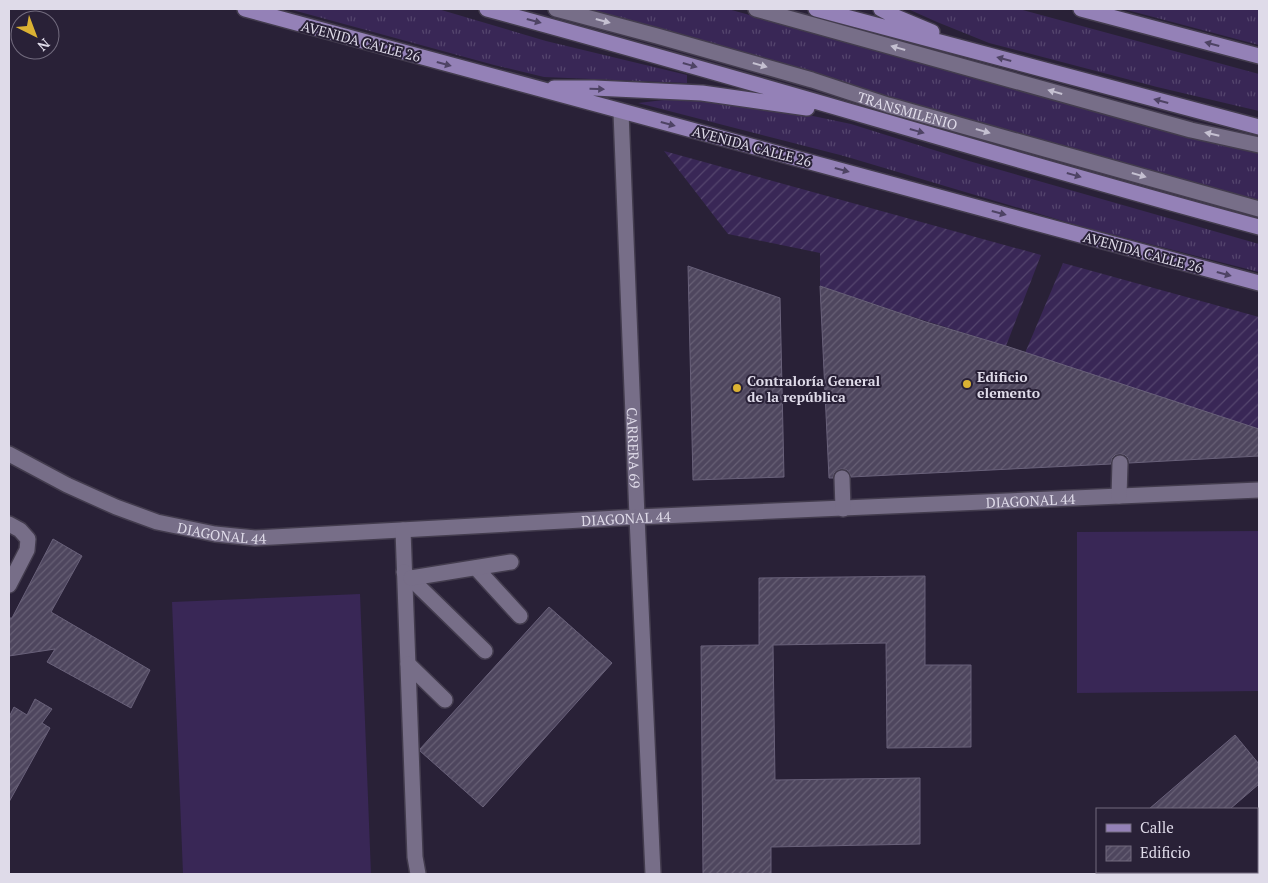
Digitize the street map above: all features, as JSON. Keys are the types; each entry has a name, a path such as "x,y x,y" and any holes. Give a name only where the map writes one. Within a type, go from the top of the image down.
{"main road":[{"name":"AVENIDA CALLE 26","path":"245,9 531,88 1259,283"},
{"path":"487,9 594,37 871,118 1259,227"},
{"path":"816,9 1259,127"},
{"path":"881,9 984,54"},
{"path":"1081,9 1259,56"},
{"path":"531,88 594,88 702,93 768,101 871,118"}],"street":[{"name":"TRANSMILENIO","path":"556,9 812,80 888,105 1259,209"},
{"path":"756,9 1191,130 1259,145"},
{"name":"CARRERA 69","path":"621,112 653,874"},
{"name":"DIAGONAL 44","path":"9,454 67,485 116,508 157,522 215,534 255,538 637,517 1259,490"},
{"path":"1119,496 1120,463"},
{"path":"842,478 843,509"},
{"path":"9,524 20,530 28,539 27,550 9,585"},
{"path":"403,530 407,575 408,664 415,857 418,874"},
{"path":"407,575 476,568 510,562"},
{"path":"476,568 520,616"},
{"path":"407,575 486,651"},
{"path":"408,664 445,700"}],"green space":[{"path":"289,9 438,9 546,41 687,75 687,83 544,77"},
{"path":"589,9 728,9 1102,114 1259,151 1259,204 938,113"},
{"path":"908,9 1019,9 1259,74 1259,111 1157,87 989,43"},
{"path":"1123,9 1259,9 1259,45"},
{"path":"681,98 761,105 851,124 969,161 1259,244 1259,272 1083,227 844,156 638,103"},
{"path":"664,151 1041,255 1006,346 820,286 820,253 728,234"},
{"path":"1063,263 1259,317 1259,429 1025,353"},
{"path":"1259,531 1259,691 1077,693 1077,532"},
{"path":"360,594 371,874 183,874 172,602"}],"building":[{"name":"Contraloría General de la república","path":"688,266 780,298 784,477 693,480"},
{"name":"Edificio elemento","path":"820,286 1259,429 1259,456 1129,463 1125,455 1120,454 1112,458 1111,464 851,477 847,470 841,469 834,473 833,478 829,478"},
{"path":"53,539 82,556 51,612 150,670 131,708 47,662 55,649 9,656 9,618 12,618"},
{"path":"925,576 925,665 971,665 971,747 887,748 886,643 773,645 775,780 920,778 920,844 771,847 771,874 703,874 701,646 759,645 759,578"},
{"path":"549,607 612,663 483,807 420,749"},
{"path":"35,699 52,709 42,723 50,728 9,802 9,717 14,707 27,715"},
{"path":"1235,735 1259,764 1259,784 1231,808 1150,808"}],"place":[{"name":"Edificio elemento","path":"967,384"},
{"name":"Contraloría General de la república","path":"737,388"}]}
